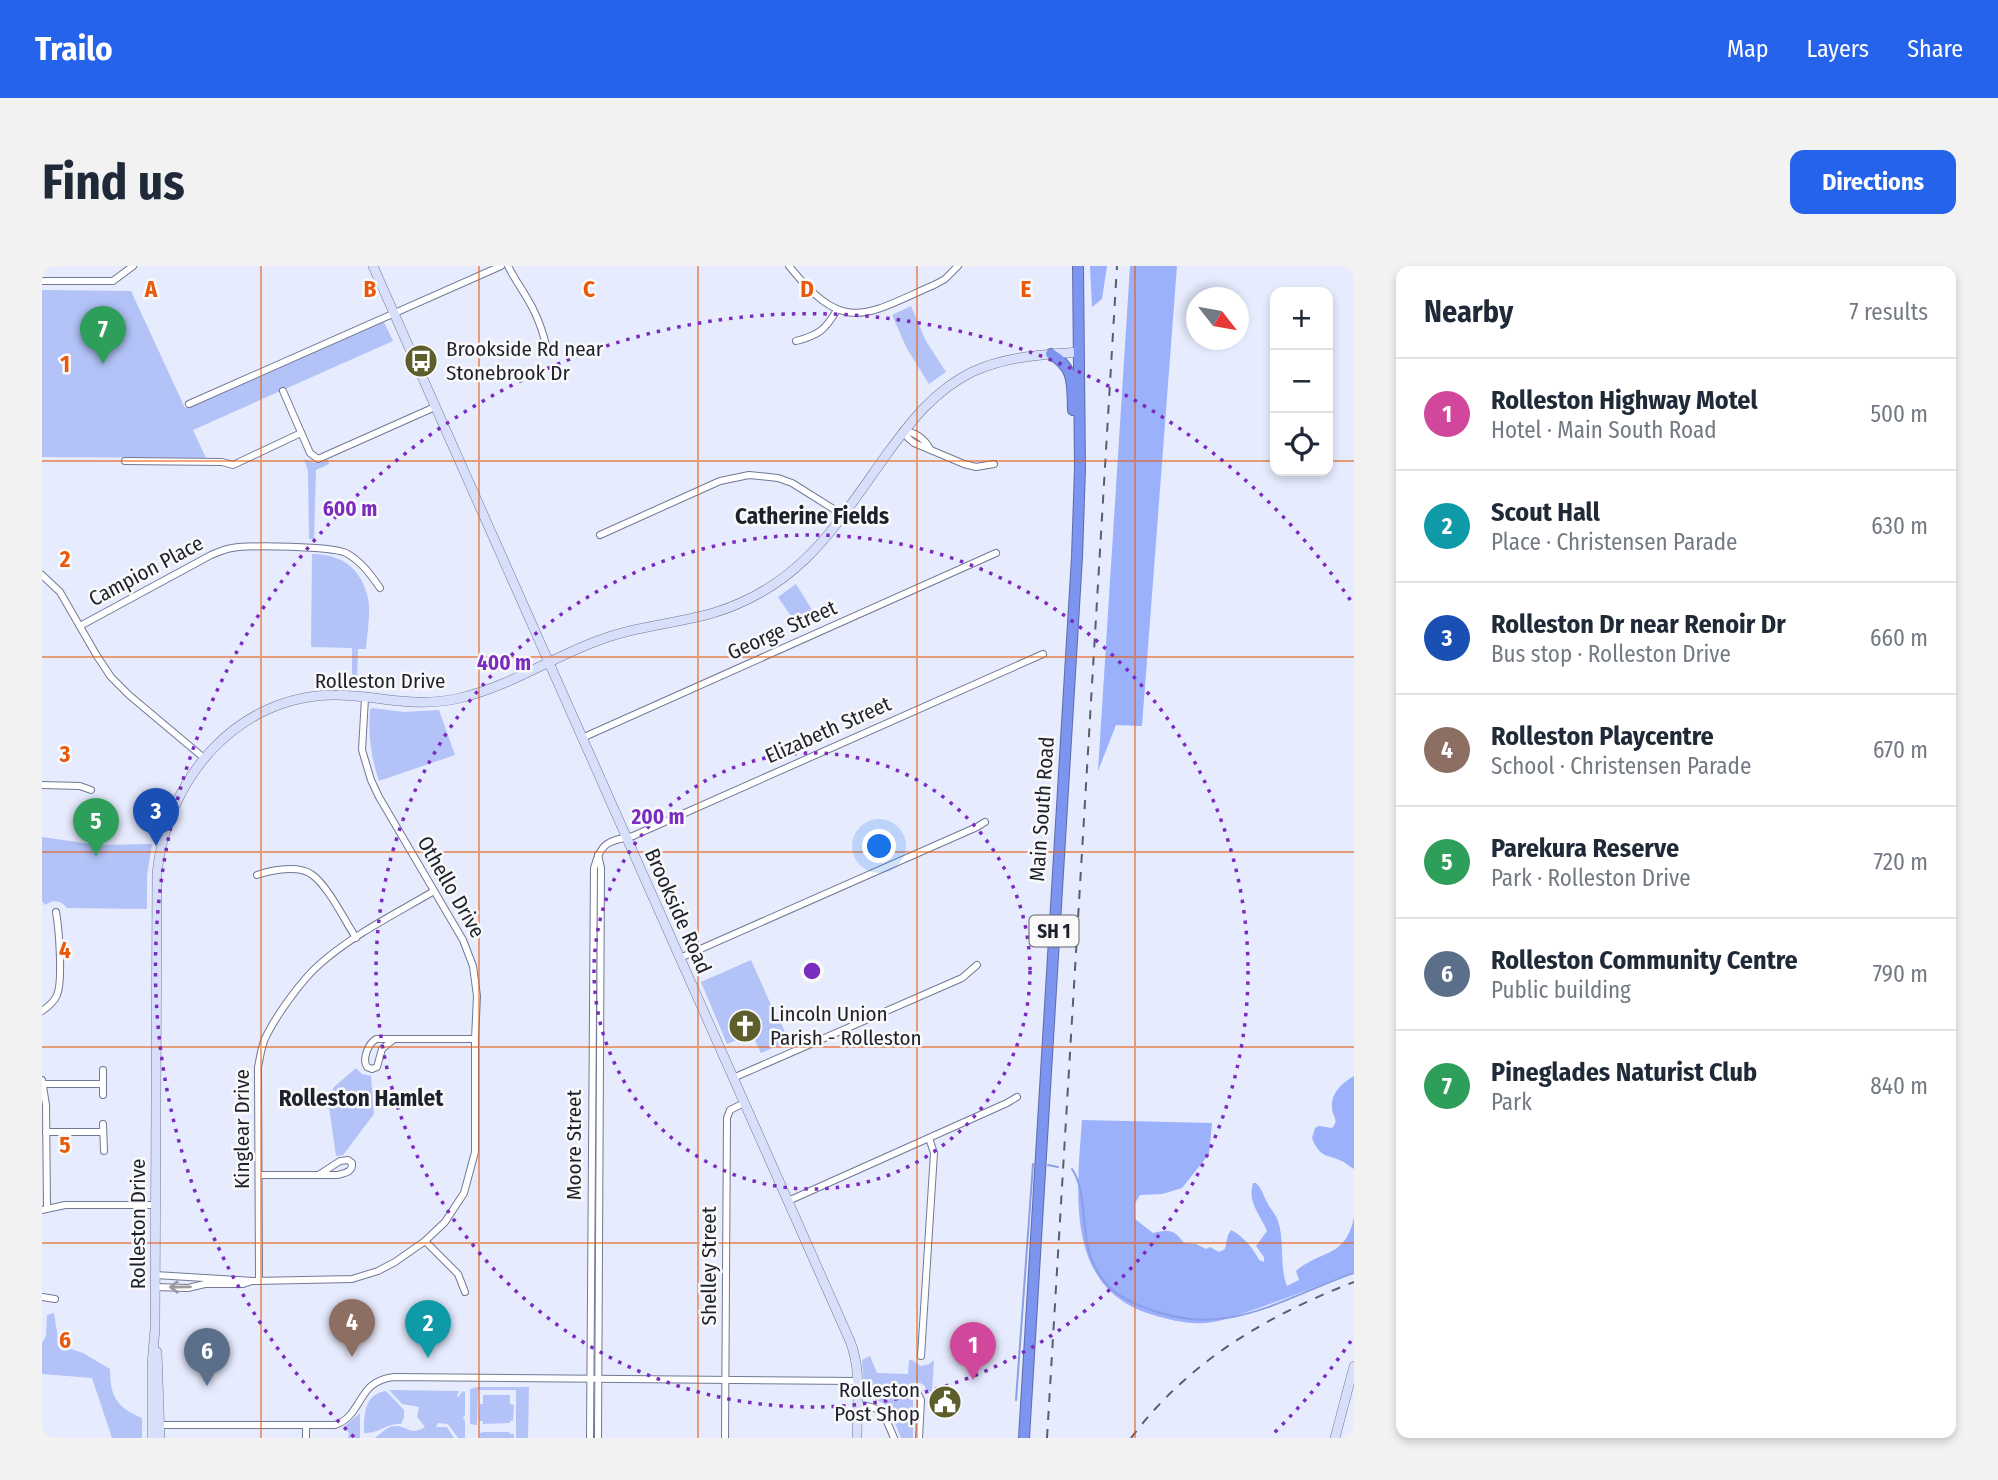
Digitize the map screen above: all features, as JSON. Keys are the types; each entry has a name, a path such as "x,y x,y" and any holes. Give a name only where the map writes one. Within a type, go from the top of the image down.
{"highway":[{"name":"Main South Road","path":"1024,1438 1077,557 1080,467 1078,266"},
{"path":"1051,354 1064,363 1070,374 1075,456 1080,467"}],"main road":[{"name":"Brookside Road","path":"373,266 852,1346 856,1360 857,1438"},
{"name":"Rolleston Drive","path":"152,1438 156,1425 158,1365 155,1329 157,873 172,814 185,785 204,758 237,727 260,713 300,699 323,696 406,703 454,699 489,689 584,646 615,635 712,613 751,598 780,581 820,545 903,431 931,400 964,377 1004,360 1078,352"},
{"path":"1335,1438 1354,1366"},
{"name":"Rolleston Drive","path":"156,1425 160,1438"}],"street":[{"path":"42,281 113,281 133,266"},
{"path":"189,404 500,266"},
{"path":"508,266 533,308 547,349"},
{"path":"789,266 836,310 855,314 869,313 945,279 958,266"},
{"path":"796,341 824,329 836,310"},
{"path":"283,391 311,455 317,459 435,407"},
{"path":"903,431 914,442 943,457 976,467 994,464"},
{"path":"125,461 233,464 301,433"},
{"path":"600,536 720,481 749,475 778,478 792,483 843,515"},
{"name":"Campion Place","path":"80,626 211,555 231,548 336,550 359,563 380,589"},
{"name":"George Street","path":"582,738 996,553"},
{"path":"42,575 60,592 104,667 121,687 204,758"},
{"name":"Elizabeth Street","path":"626,837 1043,653"},
{"name":"Othello Drive","path":"155,1275 256,1281 352,1279 396,1262 425,1241 445,1222 464,1193 475,1152 477,996 473,966 463,940 371,780 362,750 365,698"},
{"path":"42,785 80,786 91,790"},
{"path":"680,958 985,822"},
{"name":"Moore Street","path":"598,1438 594,1380 593,867 602,847 626,837"},
{"path":"257,875 268,871 309,872 323,886 356,938"},
{"name":"Kinglear Drive","path":"256,1281 258,1067 263,1042 290,999 321,962 434,891"},
{"path":"42,1012 52,1003 59,989 59,931 56,912"},
{"path":"733,1078 962,978 977,965"},
{"path":"393,1040 382,1049 378,1066 374,1069 367,1067 365,1060 372,1042 380,1039 475,1039"},
{"path":"103,1070 103,1095"},
{"path":"103,1084 43,1082 46,1105 44,1209 82,1205 155,1205"},
{"path":"788,1201 1017,1097"},
{"name":"Shelley Street","path":"725,1438 727,1118 730,1110 744,1103"},
{"path":"45,1127 103,1128 104,1151"},
{"path":"921,1356 934,1153 929,1138"},
{"path":"259,1175 320,1174"},
{"path":"425,1241 458,1274 465,1292"},
{"name":"Othello Drive","path":"155,1287 188,1288 205,1284 243,1284 256,1281"},
{"path":"42,1297 55,1299"},
{"path":"156,1425 331,1426 350,1416 366,1391 376,1382 389,1378 857,1381"},
{"name":"Moore Street","path":"590,1438 594,1380"},
{"path":"917,1391 921,1400 919,1438"},
{"path":"857,1405 877,1408 883,1414 894,1438"},
{"path":"306,1426 306,1438"}],"shaded area":[{"path":"1090,266 1107,266 1102,299 1092,307"},
{"path":"1130,266 1177,266 1142,726 1116,725 1098,771"},
{"path":"42,290 131,291 185,408 384,322 393,341 193,430 206,458 42,457"},
{"path":"911,306 926,341 946,372 929,384 907,349 892,315"},
{"path":"304,459 315,463 328,460 329,464 316,470 314,539 309,539 308,471"},
{"path":"312,554 341,560 355,571 365,587 369,604 366,649 358,649 357,686 352,686 352,648 311,647"},
{"path":"796,584 819,621 800,630 778,597"},
{"path":"372,708 404,712 439,710 455,755 379,781 370,737"},
{"path":"98,801 101,845 152,844 147,876 147,909 67,908 57,901 45,905 42,901 42,837 98,845"},
{"path":"751,960 786,1034 784,1035 787,1042 761,1053 752,1034 727,1044 701,982"},
{"path":"356,1068 362,1074 371,1076 374,1114 343,1155 336,1156 328,1100 334,1087"},
{"path":"1354,1076 1354,1169 1321,1153 1312,1138 1315,1128 1319,1126 1332,1128 1336,1120 1332,1110 1333,1097 1342,1085"},
{"path":"1082,1120 1212,1123 1209,1154 1182,1188 1162,1194 1140,1195 1135,1203 1135,1219 1153,1233 1171,1231 1184,1243 1196,1244 1206,1249 1210,1247 1219,1252 1225,1249 1231,1230 1244,1239 1259,1260 1264,1262 1264,1257 1256,1246 1267,1231 1253,1202 1253,1183 1256,1183 1278,1221 1287,1286 1299,1280 1296,1271 1332,1251 1345,1240 1354,1217 1354,1272 1221,1321 1205,1323 1165,1318 1122,1301 1102,1282 1089,1259 1082,1234 1078,1176"},
{"path":"54,1313 59,1345 83,1353 110,1369 111,1386 116,1400 126,1410 142,1418 142,1438 112,1438 92,1378 42,1374 42,1343 46,1336 47,1315"},
{"path":"870,1356 877,1373 908,1374 909,1360 921,1366 934,1360 932,1392 918,1382 909,1388 908,1396 913,1400 913,1438 901,1438 885,1404 868,1396 864,1388 862,1360"},
{"path":"529,1387 528,1438 516,1438 516,1390 478,1390 477,1425 470,1424 470,1389"},
{"path":"389,1390 459,1391 458,1397 465,1392 465,1438 458,1438 448,1424 438,1423 436,1427 447,1427 454,1438 375,1438 390,1427 400,1426 415,1431 425,1427 417,1417 419,1407 402,1404"},
{"path":"386,1391 404,1410 401,1424 364,1433 369,1401 373,1396"},
{"path":"483,1395 510,1395 510,1404 514,1405 513,1421 483,1424 483,1421 479,1421"},
{"path":"360,1413 360,1438 348,1438 349,1433 344,1427"},
{"path":"509,1432 514,1434 514,1438 480,1438 480,1433"}],"waterway":[{"path":"1016,1400 1033,1164"},
{"path":"1048,1165 1058,1167"},
{"path":"1072,1169 1081,1191 1087,1243 1095,1267 1115,1292 1143,1307 1173,1316 1200,1320 1226,1318 1252,1313 1354,1273"}],"railway":[{"path":"1047,1438 1117,266"},
{"path":"1131,1438 1178,1386 1231,1344 1290,1310 1354,1282"}],"place":[{"name":"Brookside Rd near Stonebrook Dr","path":"421,361"},
{"name":"Pineglades Naturist Club","path":"103,364"},
{"name":"Rolleston Dr near Renoir Dr","path":"156,846"},
{"name":"Parekura Reserve","path":"96,856"},
{"name":"Lincoln Union Parish - Rolleston","path":"745,1026"},
{"name":"Rolleston Playcentre","path":"352,1357"},
{"name":"Scout Hall","path":"428,1358"},
{"name":"Rolleston Highway Motel","path":"973,1380"},
{"name":"Rolleston Community Centre","path":"207,1386"},
{"name":"Rolleston Post Shop","path":"945,1402"}],"district":[{"name":"Catherine Fields","path":"812,516"},
{"name":"Rolleston Hamlet","path":"361,1098"}]}
